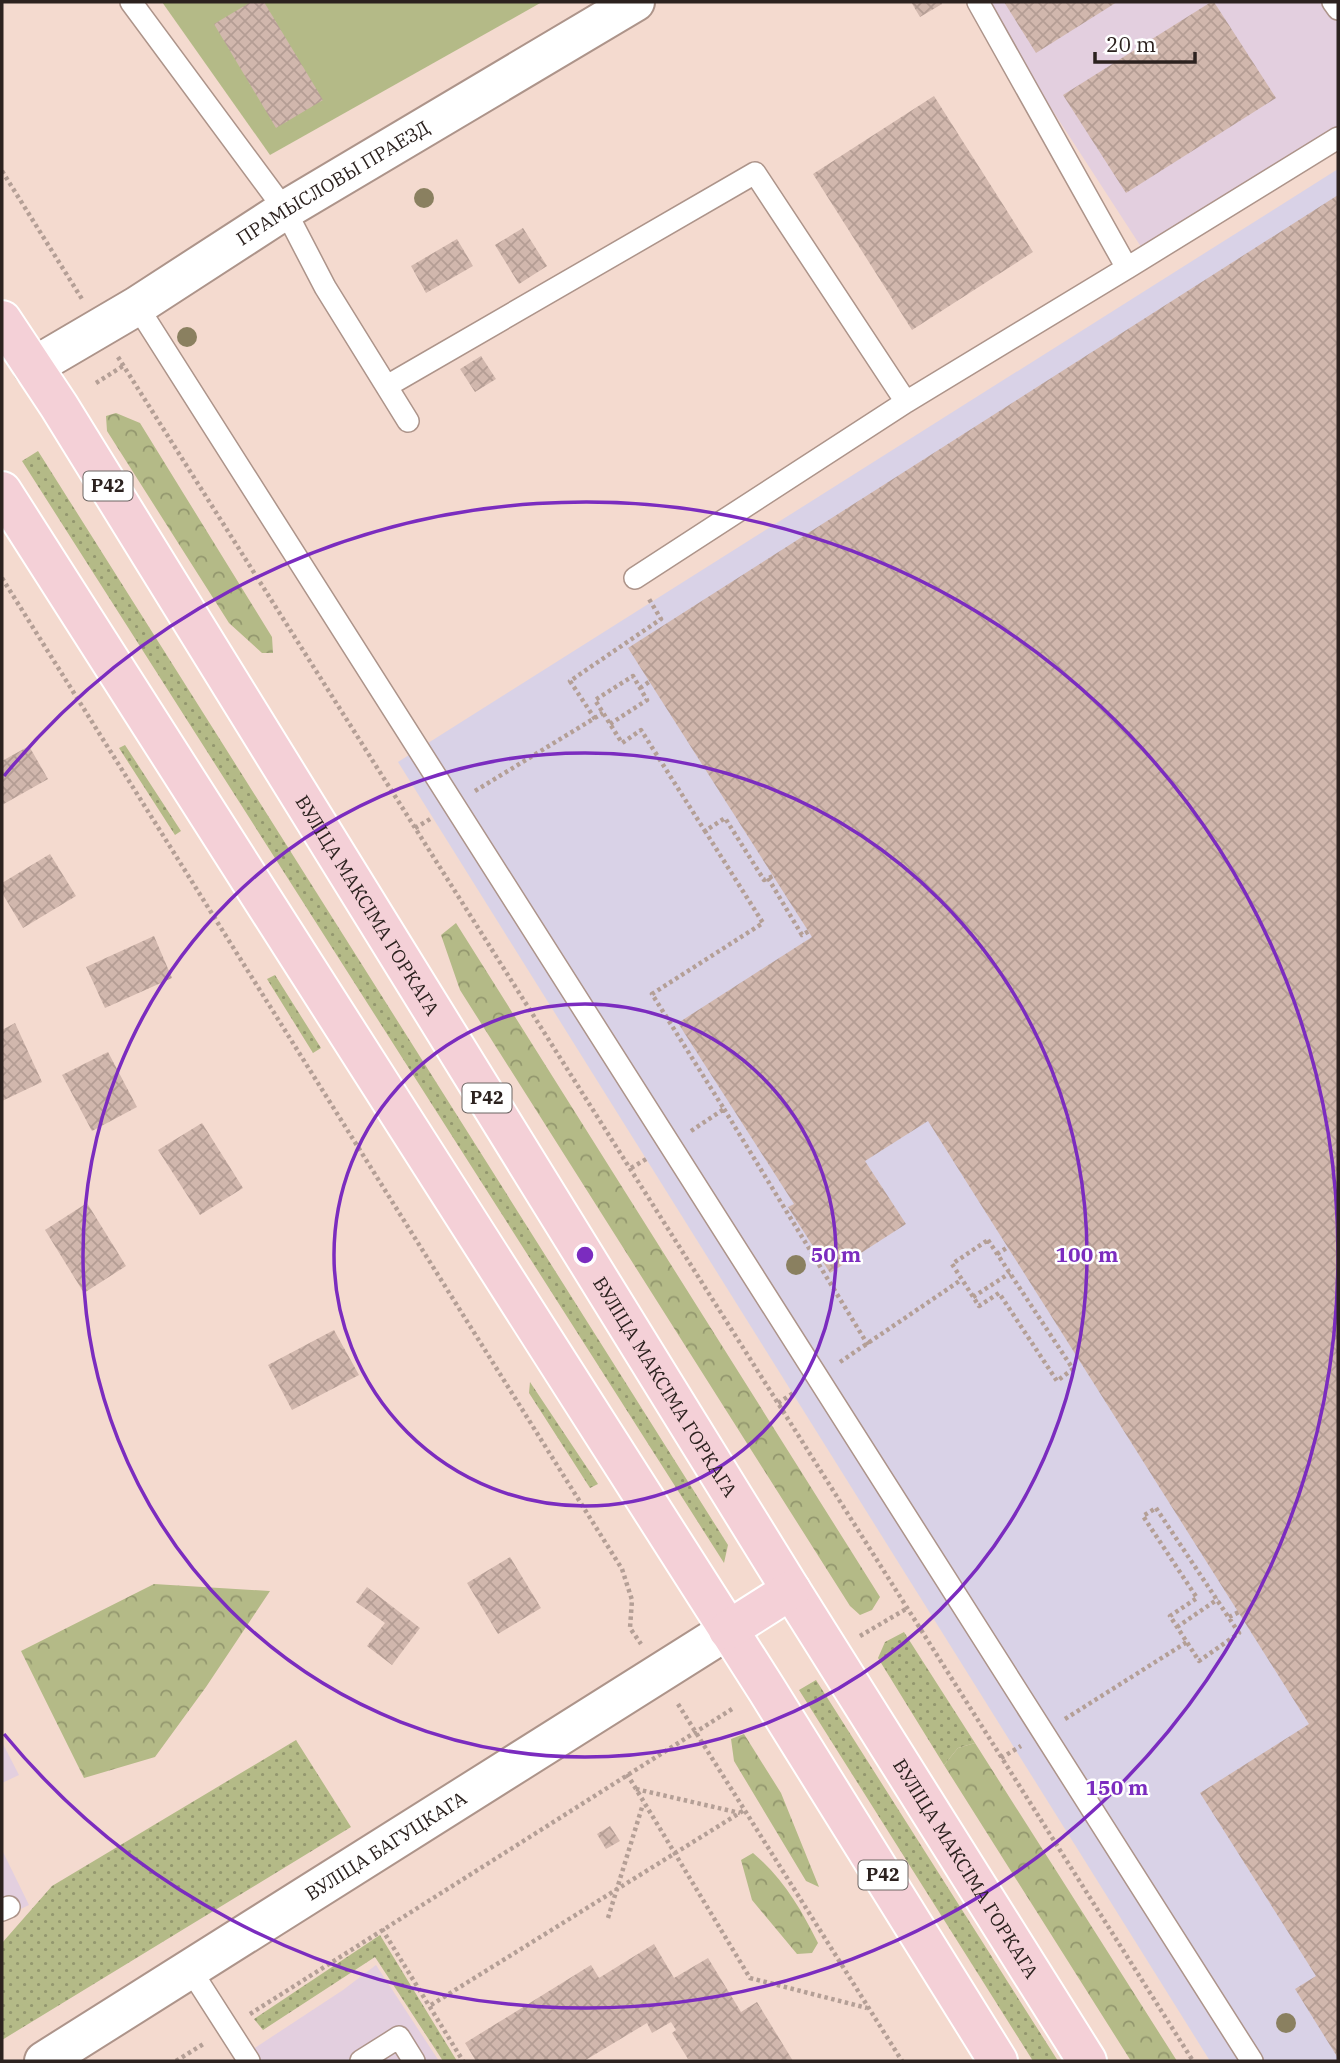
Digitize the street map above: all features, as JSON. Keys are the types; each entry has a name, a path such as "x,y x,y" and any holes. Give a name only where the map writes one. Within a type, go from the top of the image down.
{"main road":[{"name":"ПРАМЫСЛОВЫ ПРАЕЗД","path":"33,367 137,306 285,209 635,2"},
{"name":"ВУЛІЦА МАКСІМА ГОРКАГА","path":"2,320 1087,2061"},
{"name":"Р42","path":"2,492 728,1630 999,2061"},
{"path":"728,1630 791,1590"},
{"name":"ВУЛІЦА БАГУЦКАГА","path":"44,2061 728,1630"}],"lane":[{"path":"131,2 285,209 325,288 408,421"},
{"path":"978,2 1127,268"},
{"path":"1334,2 1338,9"},
{"path":"635,578 906,402 1338,138"},
{"path":"387,386 755,173 906,402"},
{"path":"137,306 1252,2061"},
{"path":"190,1969 249,2061"},
{"path":"361,2061 399,2037 414,2061"}],"path":[{"path":"2,171 1193,2061"},
{"path":"96,383 123,366"},
{"path":"2,578 622,1569 632,1600 631,1628"},
{"path":"595,719 570,681 662,619 635,578"},
{"path":"610,724 647,700 632,676 595,700 603,713 622,743 641,730 762,923 652,994 868,1345 961,1280"},
{"path":"640,688 649,682"},
{"path":"415,828 603,713"},
{"path":"705,831 725,818 764,880 770,877 803,935 808,931"},
{"path":"631,1168 724,1109"},
{"path":"988,1240 1073,1369 1056,1381 999,1293 979,1306 961,1280 952,1264 988,1240"},
{"path":"998,1254 1009,1247"},
{"path":"973,1297 1010,1273"},
{"path":"1156,1508 1218,1599 1239,1633 1199,1661 1170,1616 1197,1598 1143,1516 1156,1508"},
{"path":"1177,1627 1218,1599"},
{"path":"853,1640 906,1609"},
{"path":"1230,1617 1239,1612"},
{"path":"1001,1758 1187,1642"},
{"path":"678,1704 902,2061"},
{"path":"176,2061 732,1709"},
{"path":"627,1774 750,1978 868,2008"},
{"path":"635,1788 743,1811"},
{"path":"608,1917 643,1803"},
{"path":"430,2005 743,1811"},
{"path":"382,1929 463,2061"}],"shaded area":[{"path":"982,2 1338,2 1338,133 1147,256"},
{"path":"1338,169 1338,2061 1210,2061 398,762"},
{"path":"2,1742 19,1775 2,1783"},
{"path":"2,1850 29,1905 2,1918"},
{"path":"376,1965 439,2061 235,2061 343,1990"}],"green space":[{"path":"162,2 542,2 270,155"},
{"path":"116,413 140,423 272,637 273,653 262,653 229,623 107,431 106,416"},
{"path":"38,451 728,1545 724,1563 22,461"},
{"path":"125,745 181,831 175,835 119,748"},
{"path":"456,923 880,1597 872,1610 860,1615 850,1606 460,990 441,935"},
{"path":"275,975 321,1048 313,1053 267,979"},
{"path":"530,1382 598,1484 590,1488 529,1393"},
{"path":"154,1584 270,1591 155,1757 84,1778 21,1651"},
{"path":"904,1632 975,1743 958,1748 944,1765 878,1658 885,1642"},
{"path":"816,1680 1058,2061 1033,2061 799,1690"},
{"path":"744,1734 781,1793 819,1887 806,1881 734,1761 731,1739"},
{"path":"296,1740 351,1827 2,2040 2,1943 52,1886"},
{"path":"975,1743 1177,2061 1131,2061 944,1765 958,1748"},
{"path":"753,1853 782,1883 798,1906 818,1943 812,1953 797,1954 752,1900 741,1860"},
{"path":"380,1935 457,2061 443,2061 375,1957 263,2030 254,2019"}],"building":[{"path":"251,2 264,2 323,100 276,128 214,24"},
{"path":"911,2 941,2 942,4 920,17"},
{"path":"1004,2 1117,2 1036,53"},
{"path":"1214,2 1276,98 1126,193 1063,95"},
{"path":"934,96 1033,252 912,330 813,174"},
{"path":"1338,195 1338,2058 1295,1989 1316,1976 1200,1793 1309,1724 928,1121 865,1161 906,1224 830,1273 788,1207 794,1204 678,1023 812,937 628,648"},
{"path":"523,228 547,266 519,284 495,245"},
{"path":"457,239 473,266 426,293 411,266"},
{"path":"481,356 496,379 475,392 460,369"},
{"path":"29,746 48,779 2,805 2,761"},
{"path":"50,854 76,896 23,928 2,893 2,883"},
{"path":"154,936 172,978 105,1008 86,967"},
{"path":"15,1023 42,1082 2,1101 2,1030"},
{"path":"108,1052 137,1107 92,1131 62,1075"},
{"path":"202,1123 243,1188 200,1215 158,1150"},
{"path":"87,1203 126,1266 84,1293 45,1230"},
{"path":"334,1330 359,1375 292,1410 268,1365"},
{"path":"510,1557 541,1608 498,1634 467,1583"},
{"path":"367,1587 420,1628 392,1665 367,1646 385,1623 356,1602"},
{"path":"610,1826 620,1841 606,1849 597,1834"},
{"path":"654,1944 674,1978 708,1958 741,2012 757,2002 793,2061 688,2059 672,2033 676,2030 671,2022 652,2033 647,2023 584,2061 476,2061 465,2043 591,1965 599,1978"}]}
